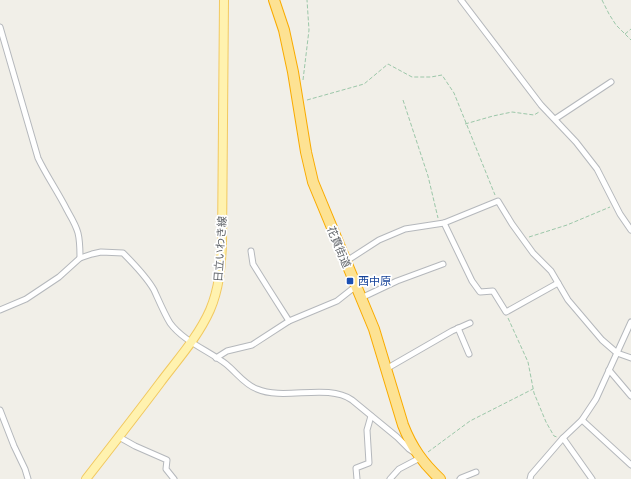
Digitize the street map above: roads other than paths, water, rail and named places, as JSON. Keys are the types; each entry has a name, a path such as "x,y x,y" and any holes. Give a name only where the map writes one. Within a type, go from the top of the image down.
{"highway":[{"name":"花貫街道","path":"274,0 284,30 293,72 311,176 319,199 374,329 403,426 408,438 419,456 436,478"}],"main road":[{"name":"日立いわき線","path":"86,479 192,342 210,309 219,283 222,260 224,0"}],"street":[{"path":"461,0 545,109 576,142 597,169 620,214 629,223 631,230"},
{"path":"0,28 38,158 73,221 80,246 80,258"},
{"path":"555,120 611,82"},
{"path":"345,262 379,240 405,229 442,223 498,201 512,224 533,253 551,271 568,300 602,340 618,353 631,358"},
{"path":"442,223 472,281 480,292 492,291 506,312 558,283"},
{"path":"250,251 253,264 290,321"},
{"path":"0,310 26,299 59,277 80,258 101,252 123,253 135,265 153,289 175,329 226,364 252,387 262,392 340,394 347,396 419,456 399,469 390,479"},
{"path":"361,298 397,281 443,264"},
{"path":"216,358 227,351 252,345 290,321 337,301 356,286"},
{"path":"530,479 563,438 582,420 596,399 631,322"},
{"path":"386,369 452,331 470,323"},
{"path":"458,328 469,354"},
{"path":"609,370 631,396"},
{"path":"0,410 14,446 25,468 28,479"},
{"path":"357,479 356,468 369,463 367,430 372,416"},
{"path":"582,420 631,465"},
{"path":"119,437 166,460 166,470 174,479"},
{"path":"563,438 592,479"},
{"path":"460,479 476,472"}],"place":[{"name":"西中原","path":"350,281"}]}
